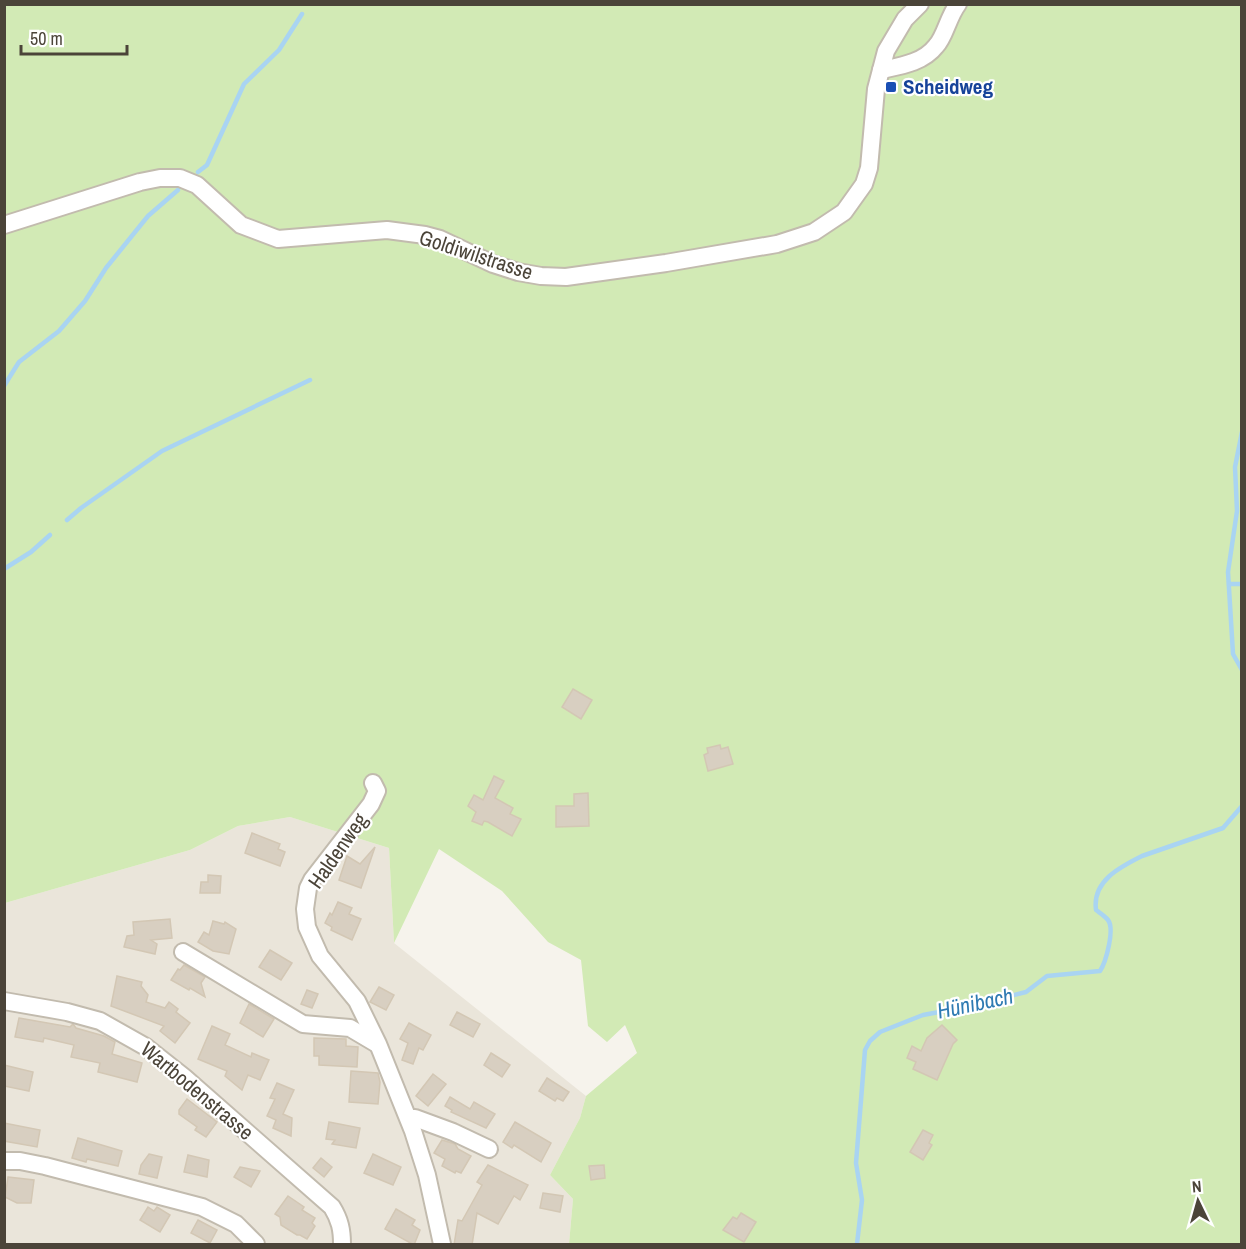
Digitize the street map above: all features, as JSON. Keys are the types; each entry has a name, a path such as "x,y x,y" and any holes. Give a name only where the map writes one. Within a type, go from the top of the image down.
{"street":[{"name":"Goldiwilstrasse","path":"4,225 140,182 160,178 180,178 197,185 241,225 278,239 387,230 425,235 440,239 501,267 542,276 566,277 777,244 814,232 844,212 864,184 869,168 874,99 886,51 904,19 920,4"},
{"path":"881,70 908,65 937,46 958,4"},
{"name":"Haldenweg","path":"373,783 377,791 371,804 308,888 305,909 307,927 320,956 357,1001 378,1044 409,1118 427,1175 442,1245"},
{"path":"183,952 303,1024 350,1028 378,1044"},
{"name":"Wartbodenstrasse","path":"4,1001 67,1012 100,1021 147,1047 332,1207 339,1218 342,1245"},
{"path":"409,1118 415,1118 453,1132 489,1149"},
{"path":"4,1161 20,1161 45,1166 202,1207 236,1224 256,1245"}],"shaded area":[{"path":"290,817 389,848 394,943 586,1096 580,1118 550,1175 573,1199 569,1244 5,1244 5,903 190,850 238,826"}],"green space":[{"path":"5,5 1241,5 1241,1244 569,1244 573,1199 550,1175 580,1118 586,1096 637,1053 625,1025 607,1042 588,1026 581,960 548,942 502,891 439,849 394,943 389,848 290,817 238,826 190,850 5,903"}],"building":[{"path":"573,689 592,700 581,719 562,707"},
{"path":"720,745 721,749 728,747 733,764 708,771 704,755 708,753 707,748"},
{"path":"494,776 504,781 495,798 513,808 510,814 521,819 512,836 488,822 484,821 482,825 472,821 476,812 468,806 474,795 483,800"},
{"path":"588,793 589,826 556,827 556,806 574,806 574,794"},
{"path":"252,833 280,844 278,849 285,852 280,866 245,853"},
{"path":"375,847 361,888 339,880 347,856 360,864"},
{"path":"208,875 221,876 220,893 200,893 201,882 208,882"},
{"path":"338,902 352,908 349,914 361,919 352,940 331,930 332,927 325,923"},
{"path":"170,919 172,938 151,940 157,944 155,954 124,947 127,936 134,935 133,922"},
{"path":"213,921 224,924 225,922 236,929 229,954 213,951 198,942 204,932 209,935"},
{"path":"270,950 292,963 281,980 259,967"},
{"path":"184,965 205,977 201,983 205,997 171,980 178,969 180,970"},
{"path":"117,976 142,982 141,986 148,995 146,1002 165,1008 169,1002 178,1009 176,1012 190,1023 175,1043 160,1031 164,1026 111,1006"},
{"path":"379,987 394,995 386,1010 370,1002"},
{"path":"307,990 318,994 312,1008 301,1004"},
{"path":"249,1004 274,1019 263,1037 240,1023"},
{"path":"457,1012 480,1024 473,1037 450,1025"},
{"path":"19,1018 70,1027 73,1024 76,1028 104,1036 115,1042 112,1054 142,1063 137,1082 98,1072 100,1063 71,1057 74,1045 44,1038 43,1042 15,1037"},
{"path":"409,1023 431,1035 423,1050 419,1048 413,1064 402,1060 408,1043 400,1039"},
{"path":"942,1025 957,1040 937,1080 913,1069 916,1062 907,1058 912,1046 921,1051 927,1038"},
{"path":"212,1026 230,1034 225,1045 251,1057 252,1053 269,1060 260,1080 248,1075 242,1090 225,1076 227,1071 198,1059"},
{"path":"314,1038 346,1039 346,1046 358,1047 357,1067 319,1065 319,1056 314,1056"},
{"path":"491,1053 510,1065 502,1077 484,1065"},
{"path":"4,1065 33,1072 29,1091 4,1086"},
{"path":"351,1071 378,1073 380,1082 378,1104 349,1102"},
{"path":"433,1074 446,1084 428,1106 416,1096"},
{"path":"547,1078 569,1092 563,1101 557,1098 555,1101 539,1091"},
{"path":"277,1083 294,1090 283,1114 292,1118 291,1136 273,1128 276,1120 267,1116 275,1099 270,1098"},
{"path":"450,1097 470,1109 474,1102 495,1114 486,1128 451,1112 452,1110 445,1106"},
{"path":"187,1099 217,1122 206,1137 195,1130 197,1127 179,1114 179,1110"},
{"path":"329,1122 360,1128 356,1148 332,1144 335,1140 326,1139"},
{"path":"515,1122 551,1143 541,1162 514,1145 512,1148 503,1142"},
{"path":"4,1123 40,1130 37,1147 4,1141"},
{"path":"923,1130 933,1135 929,1143 932,1145 923,1160 910,1152"},
{"path":"78,1138 122,1151 118,1166 72,1158"},
{"path":"442,1140 455,1144 458,1149 471,1156 461,1173 456,1171 455,1173 442,1166 445,1159 434,1153"},
{"path":"149,1154 162,1157 157,1178 139,1174 141,1165"},
{"path":"373,1154 401,1167 393,1185 364,1173"},
{"path":"188,1155 209,1160 207,1177 184,1172"},
{"path":"321,1158 332,1167 324,1177 313,1168"},
{"path":"488,1165 528,1185 520,1200 514,1196 498,1224 477,1213 472,1245 454,1245 458,1220 462,1221 482,1185 477,1182"},
{"path":"604,1165 605,1178 591,1180 589,1166"},
{"path":"240,1167 260,1171 251,1187 234,1177"},
{"path":"8,1177 34,1180 31,1203 17,1203 5,1197"},
{"path":"543,1193 563,1196 560,1212 540,1208"},
{"path":"288,1196 304,1207 302,1210 315,1218 312,1223 315,1226 307,1239 281,1225 280,1217 275,1214"},
{"path":"148,1207 154,1211 157,1207 170,1215 160,1232 140,1220"},
{"path":"396,1209 415,1220 412,1225 420,1230 414,1245 385,1229"},
{"path":"741,1213 756,1222 744,1242 723,1230 733,1217 737,1219"},
{"path":"198,1220 217,1230 210,1243 191,1233"}],"waterway":[{"path":"198,172 207,165 244,84 279,50 302,14"},
{"path":"4,386 19,362 59,331 85,301 106,268 148,216 178,190"},
{"path":"67,520 162,451 310,380"},
{"name":"Hünibach","path":"1242,432 1235,467 1237,511 1228,572 1233,654 1242,670"},
{"path":"4,569 31,552 50,535"},
{"path":"1229,584 1242,584"},
{"name":"Hünibach","path":"857,1244 862,1200 856,1163 865,1050 870,1041 880,1032 923,1015 1026,992 1047,976 1100,971 1107,953 1111,930 1108,920 1096,910 1096,900 1098,891 1109,876 1142,856 1223,828 1242,806"}],"place":[{"name":"Scheidweg","path":"891,87"}]}
